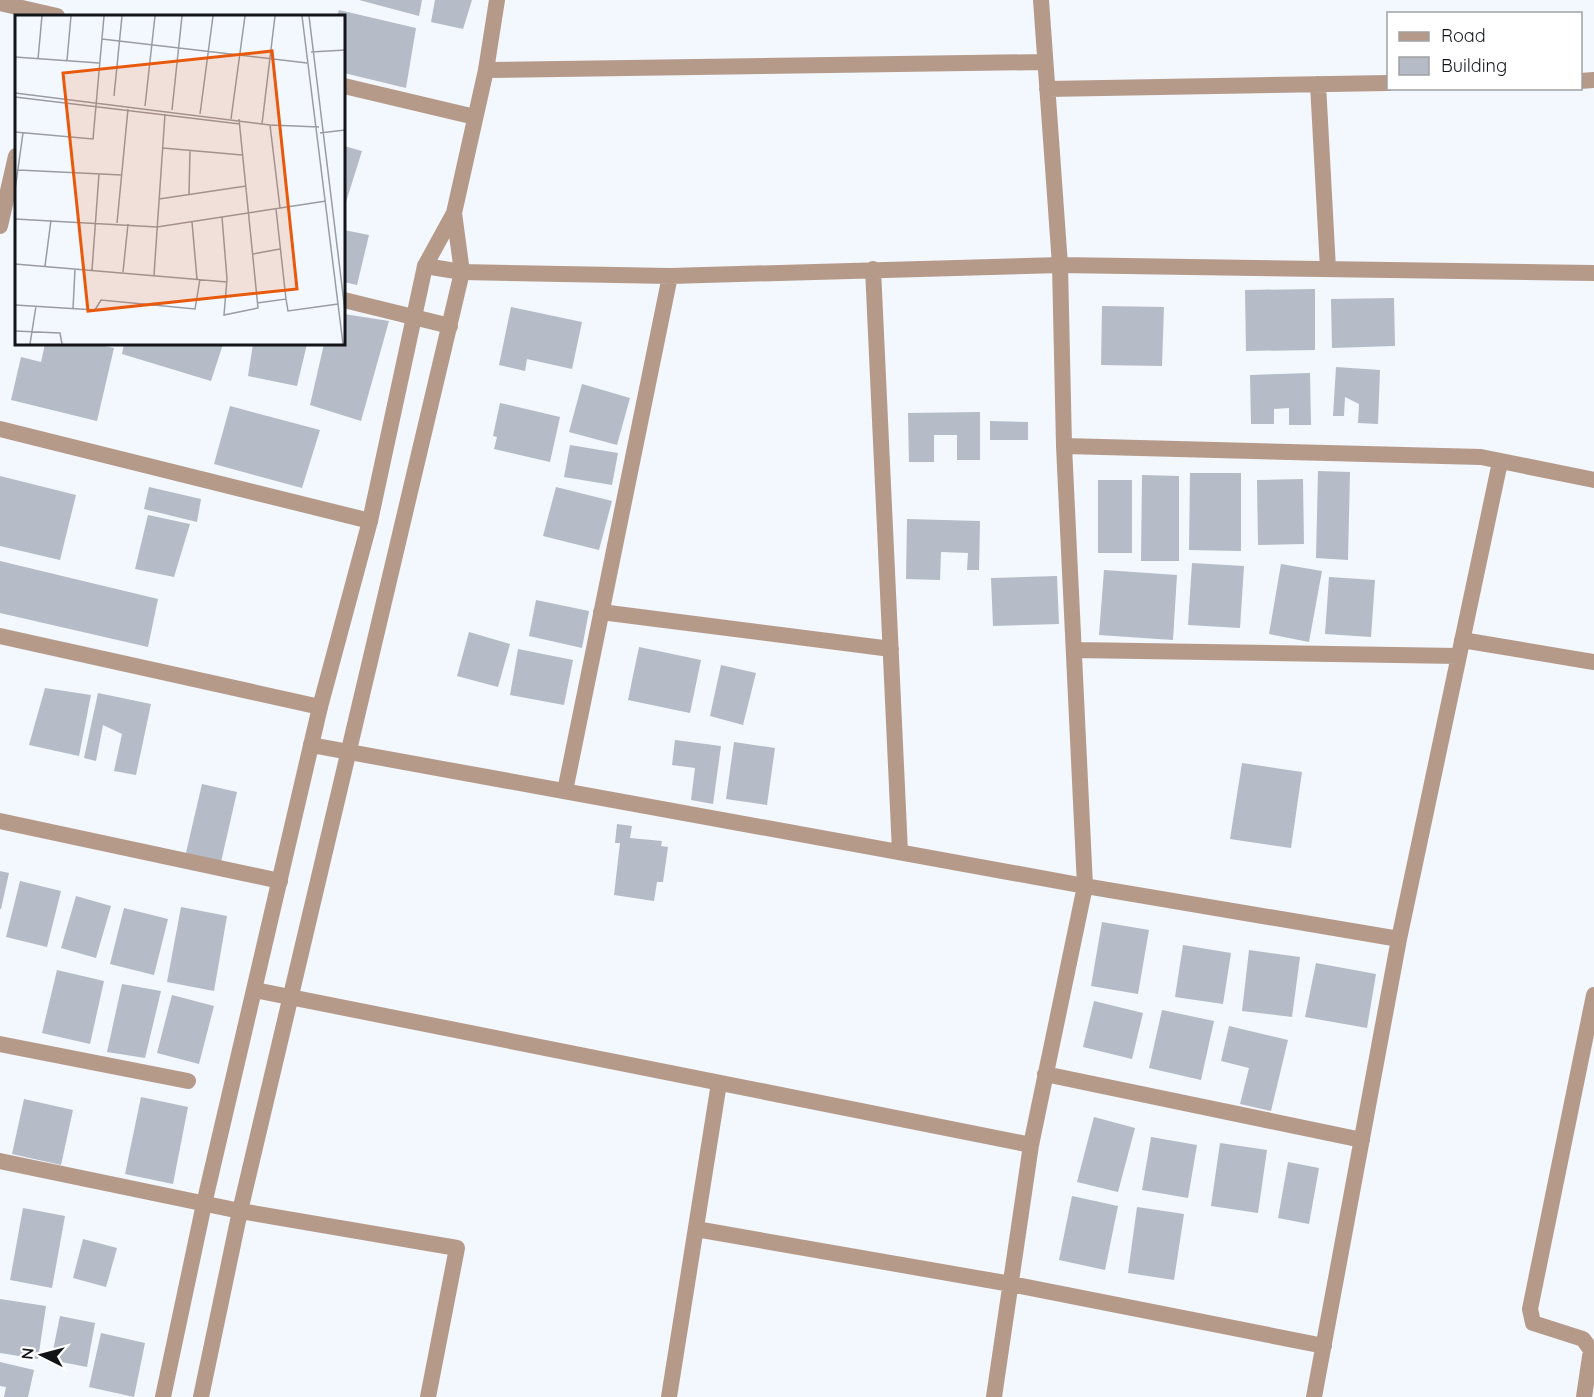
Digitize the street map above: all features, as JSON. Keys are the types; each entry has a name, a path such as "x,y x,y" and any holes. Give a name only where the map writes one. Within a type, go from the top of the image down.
{"street":[{"path":"163,1397 204,1204 311,745 370,521 425,266 454,213 486,69 497,0"},
{"path":"994,1397 1030,1145 1085,886 1064,446 1060,265 1041,0"},
{"path":"0,3 53,12"},
{"path":"486,69 1044,62"},
{"path":"1047,88 1387,83"},
{"path":"1318,84 1328,269"},
{"path":"345,86 475,117"},
{"path":"5,220 15,162"},
{"path":"201,1397 240,1211 351,752 462,272 454,213"},
{"path":"425,266 462,272 670,276 1060,265 1594,273"},
{"path":"873,269 900,852"},
{"path":"564,791 670,276"},
{"path":"345,300 450,326"},
{"path":"0,429 370,521"},
{"path":"1064,446 1469,456 1594,480"},
{"path":"1314,1397 1399,939 1500,462"},
{"path":"601,612 891,649"},
{"path":"0,636 320,707"},
{"path":"1074,651 1460,648 1594,662"},
{"path":"311,745 1085,886 1399,939"},
{"path":"0,821 280,881"},
{"path":"255,990 1030,1145"},
{"path":"1584,1397 1592,1350 1589,1345 1583,1339 1533,1323 1530,1309 1594,995"},
{"path":"0,1044 188,1081"},
{"path":"1045,1074 1362,1140"},
{"path":"669,1397 719,1083"},
{"path":"0,1161 240,1211 457,1248 428,1397"},
{"path":"696,1229 1011,1284 1324,1346"}],"building":[{"path":"359,0 422,0 419,16"},
{"path":"435,0 472,0 463,29 431,22"},
{"path":"339,10 416,28 406,88 345,73 345,15 337,15"},
{"path":"345,146 362,151 345,202"},
{"path":"345,230 369,235 357,285 345,282"},
{"path":"1315,289 1315,350 1246,351 1245,290"},
{"path":"1394,298 1395,346 1332,348 1331,299"},
{"path":"1102,306 1164,307 1162,366 1101,365"},
{"path":"511,307 582,322 572,369 527,359 525,371 499,365"},
{"path":"345,314 389,321 361,421 310,405 324,345 345,345"},
{"path":"45,345 100,345 114,348 97,421 11,400 21,357 41,362"},
{"path":"124,345 223,345 211,381 122,354"},
{"path":"253,345 307,345 297,386 248,376"},
{"path":"1336,367 1380,370 1378,424 1358,423 1359,404 1345,397 1344,416 1333,416"},
{"path":"1310,373 1311,425 1289,425 1289,408 1274,409 1274,424 1251,424 1250,375"},
{"path":"582,384 630,398 617,445 569,432"},
{"path":"500,403 560,417 550,462 494,449 497,437 493,436"},
{"path":"230,406 320,430 302,488 214,464"},
{"path":"980,412 980,460 957,460 957,435 934,435 934,462 909,462 908,413"},
{"path":"990,421 1028,422 1028,440 990,440"},
{"path":"570,445 618,453 612,485 564,477"},
{"path":"1318,471 1350,472 1348,560 1316,558"},
{"path":"1190,473 1241,473 1241,551 1189,550"},
{"path":"1142,475 1179,476 1179,561 1141,561"},
{"path":"0,476 76,495 60,560 0,546"},
{"path":"1303,479 1304,544 1258,545 1257,480"},
{"path":"1098,480 1132,480 1132,553 1098,553"},
{"path":"149,487 201,499 197,522 144,509"},
{"path":"556,487 612,501 599,550 543,536"},
{"path":"148,515 190,524 174,577 135,569"},
{"path":"907,519 980,521 979,570 967,570 968,553 941,552 940,580 906,579"},
{"path":"0,561 158,599 148,647 0,613"},
{"path":"1192,563 1244,566 1240,628 1188,625"},
{"path":"1281,564 1322,571 1309,642 1269,634"},
{"path":"1104,570 1177,575 1173,640 1099,635"},
{"path":"1057,576 1059,624 993,626 991,578"},
{"path":"1329,577 1375,580 1371,637 1325,634"},
{"path":"536,600 589,611 582,648 529,636"},
{"path":"469,632 510,644 498,687 457,676"},
{"path":"639,647 701,660 690,713 628,700"},
{"path":"518,649 573,660 564,705 510,695"},
{"path":"721,665 756,673 743,725 710,716"},
{"path":"45,688 91,695 79,756 29,745"},
{"path":"98,693 151,704 136,775 114,771 122,734 103,725 96,761 84,758"},
{"path":"675,740 721,746 713,804 691,800 695,768 672,765"},
{"path":"734,742 775,748 767,805 726,799"},
{"path":"1242,763 1302,772 1291,848 1230,839"},
{"path":"202,784 237,792 221,862 185,857"},
{"path":"617,824 632,826 630,838 662,841 661,846 668,847 663,882 657,882 654,901 614,895 620,843 615,843"},
{"path":"0,871 9,873 1,909 0,909"},
{"path":"20,881 61,891 47,947 6,937"},
{"path":"76,896 111,906 96,958 61,948"},
{"path":"181,907 227,916 214,991 167,982"},
{"path":"124,908 168,919 154,975 110,964"},
{"path":"1102,922 1149,930 1138,994 1091,986"},
{"path":"1183,945 1231,953 1223,1004 1175,997"},
{"path":"1249,950 1300,957 1292,1017 1242,1011"},
{"path":"1316,963 1376,974 1367,1028 1305,1017"},
{"path":"57,970 104,981 90,1044 42,1033"},
{"path":"122,984 161,991 145,1058 107,1052"},
{"path":"172,995 214,1006 199,1064 157,1053"},
{"path":"1094,1001 1143,1013 1132,1059 1083,1047"},
{"path":"1162,1010 1214,1021 1201,1080 1149,1068"},
{"path":"1229,1026 1288,1040 1271,1111 1240,1104 1249,1068 1221,1061"},
{"path":"141,1097 188,1107 173,1184 125,1174"},
{"path":"24,1099 73,1110 61,1165 12,1154"},
{"path":"1094,1117 1135,1128 1118,1192 1077,1182"},
{"path":"1151,1137 1197,1145 1188,1198 1142,1190"},
{"path":"1220,1143 1267,1150 1258,1213 1211,1206"},
{"path":"1288,1162 1319,1168 1309,1224 1278,1218"},
{"path":"1072,1196 1118,1206 1105,1270 1059,1260"},
{"path":"1137,1207 1184,1214 1174,1280 1128,1273"},
{"path":"23,1208 65,1216 52,1288 10,1280"},
{"path":"83,1239 117,1248 106,1287 73,1278"},
{"path":"0,1299 46,1306 38,1359 0,1353"},
{"path":"60,1316 95,1323 87,1367 51,1360"},
{"path":"101,1333 145,1343 134,1397 89,1387"},
{"path":"0,1362 34,1370 28,1397 4,1397 6,1387 0,1386"}]}
